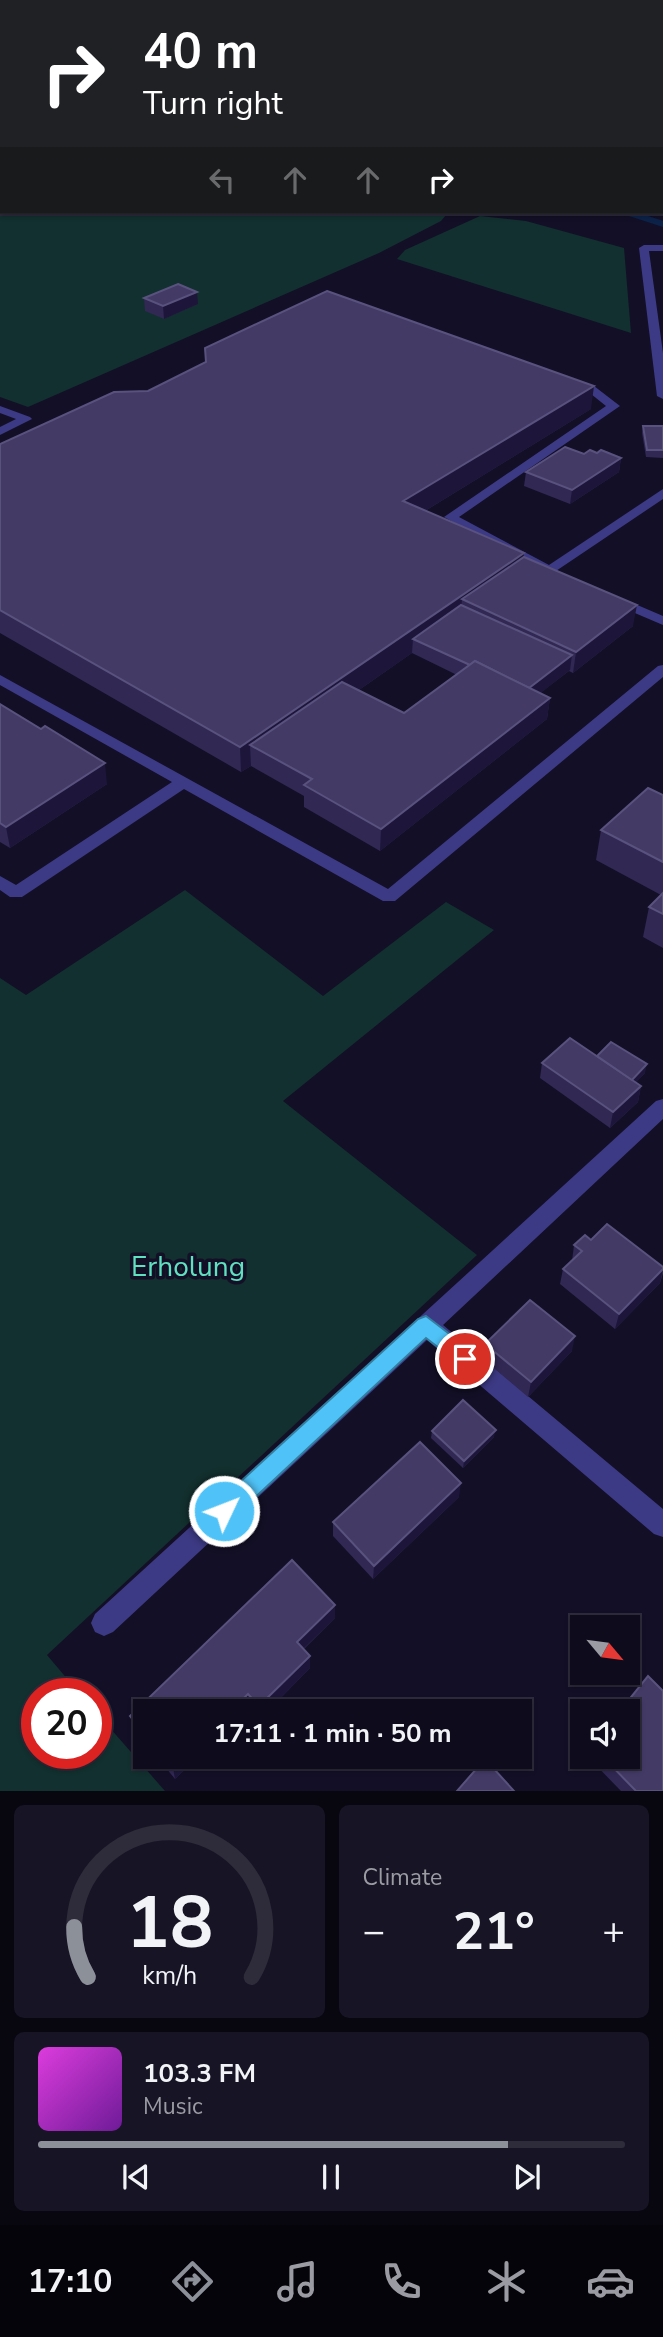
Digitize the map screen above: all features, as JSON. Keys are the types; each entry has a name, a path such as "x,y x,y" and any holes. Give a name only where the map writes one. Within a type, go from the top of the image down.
{"lane":[{"path":"663,248 644,248 663,396"},
{"path":"564,379 590,388 614,406 450,517 557,574 663,493"},
{"path":"0,409 26,419 0,431"},
{"path":"600,593 663,621"},
{"path":"0,679 389,897 663,669"},
{"path":"0,882 16,893 183,782"},
{"path":"104,1623 663,1107"},
{"path":"426,1325 663,1525"}],"green space":[{"path":"0,214 447,214 441,221 379,253 28,407 0,397"},
{"path":"480,216 526,221 624,248 631,333 397,259 405,250"},
{"name":"Erholung","path":"185,890 323,996 446,902 494,930 283,1101 477,1255 47,1655 66,1678 21,1678 21,1769 112,1769 112,1730 133,1754 133,1769 146,1769 165,1791 0,1791 0,978 26,995"}],"building":[{"path":"178,284 197,292 163,306 144,298"},
{"path":"327,291 594,386 403,501 524,553 240,747 0,610 0,444 114,392 148,391 206,362 205,348"},
{"path":"643,426 663,426 663,450 647,450"},
{"path":"565,447 584,454 590,450 597,453 601,450 621,458 572,490 526,472"},
{"path":"524,557 637,605 576,652 462,599"},
{"path":"461,605 572,655 529,688 475,661 470,665 413,639"},
{"path":"475,661 550,698 381,829 304,785 312,779 250,745 342,682 404,713"},
{"path":"0,704 41,729 45,726 105,763 6,827 0,823"},
{"path":"648,788 663,795 663,862 601,830"},
{"path":"663,893 663,914 649,907"},
{"path":"570,1038 641,1086 613,1112 542,1063"},
{"path":"611,1042 647,1064 632,1080 597,1056"},
{"path":"607,1224 663,1267 619,1314 563,1269 582,1251 574,1245 585,1235 591,1240"},
{"path":"530,1300 575,1336 531,1382 485,1344"},
{"path":"463,1400 496,1430 464,1461 432,1431"},
{"path":"420,1442 461,1483 374,1566 333,1522"},
{"path":"292,1560 335,1605 297,1642 310,1656 266,1699 253,1699 248,1694 243,1699 148,1699"},
{"path":"648,1676 663,1691 663,1791 636,1791 615,1769 640,1769 640,1699 629,1699"},
{"path":"476,1769 494,1769 514,1791 457,1791"}],"waterway":[{"path":"632,214 663,224"}],"route":[{"path":"224,1511 426,1325 465,1359"}]}
